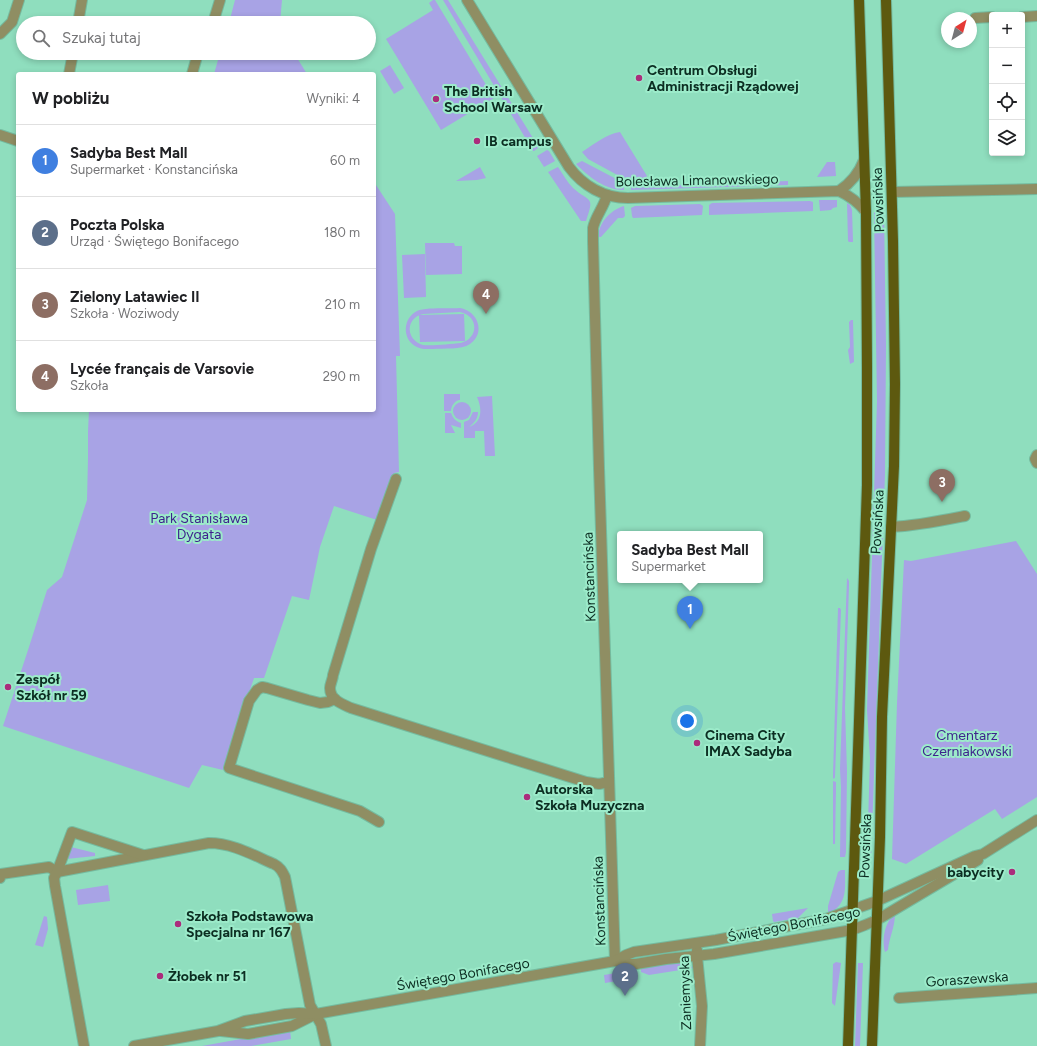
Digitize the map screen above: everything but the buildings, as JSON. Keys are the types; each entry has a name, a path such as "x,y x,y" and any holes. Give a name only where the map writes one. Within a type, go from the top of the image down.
{"main road":[{"name":"Powsińska","path":"848,1046 867,485 868,368 866,212 859,0"},
{"name":"Powsińska","path":"872,1046 880,830 882,717 894,466 894,280 886,0"}],"street":[{"path":"0,34 12,22 20,0"},
{"path":"79,16 82,0"},
{"path":"215,16 220,0"},
{"name":"Bolesława Limanowskiego","path":"467,0 574,175 607,196 628,198 839,191"},
{"path":"1025,17 1037,16"},
{"path":"977,18 989,17"},
{"path":"69,72 72,60"},
{"path":"193,72 196,60"},
{"path":"0,135 16,140"},
{"path":"864,160 852,181 839,191 854,200 866,212"},
{"path":"892,192 1037,189"},
{"name":"Konstancińska","path":"607,196 593,229 593,241 615,961"},
{"path":"1037,455 1035,459 1037,463"},
{"path":"396,479 371,549 330,689 334,699 340,704 351,708 586,782 599,784 609,782"},
{"path":"891,527 930,523 965,516"},
{"path":"334,699 328,702 320,703 267,688 262,687 257,690 249,701 229,768 360,811 379,822"},
{"name":"Świętego Bonifacego","path":"615,961 627,964 636,964 714,954 852,930 865,926 978,860 983,854 1037,820"},
{"path":"84,1046 54,878 72,832 144,856"},
{"path":"0,878 1,874 49,867 57,872 203,844 219,843 229,845 280,867 285,877 310,1005 321,1024 326,1046"},
{"name":"Świętego Bonifacego","path":"134,1046 218,1031 245,1021 286,1014 316,1014 615,961 634,952 703,942 826,919 877,901 975,856 983,854"},
{"name":"Zaniemyska","path":"700,1046 702,1006 696,956 699,946 703,942"},
{"name":"Goraszewska","path":"899,998 1037,988"}],"green space":[{"path":"235,0 282,0 281,16 231,16"},
{"path":"435,0 494,98 441,130 386,39 433,10 429,3"},
{"path":"443,0 448,0 536,143 542,139 544,143 534,151 533,151"},
{"path":"218,60 298,60 306,72 215,72"},
{"path":"390,65 404,88 394,94 380,71"},
{"path":"620,132 647,176 647,182 632,183 588,159 582,152 605,137"},
{"path":"547,150 555,161 544,167 537,156"},
{"path":"582,161 624,183 624,190 610,188 586,174 576,164"},
{"path":"827,162 835,162 836,176 817,177"},
{"path":"480,167 486,178 456,181"},
{"path":"558,167 573,188 589,200 590,207 586,221 581,221 548,172"},
{"path":"788,181 788,185 631,190 631,187"},
{"name":"Park Stanisława Dygata","path":"376,185 395,214 400,356 396,356 399,472 394,473 377,520 334,506 320,547 309,600 292,596 264,678 254,678 223,770 202,765 189,788 3,726 47,590 62,577 87,500 89,412 376,412"},
{"path":"819,200 837,200 837,207 831,210 820,211"},
{"path":"813,202 813,211 709,215 709,205 712,203"},
{"path":"847,203 850,205 852,210 853,242 848,241"},
{"path":"700,204 703,206 702,215 633,218 631,208 635,206"},
{"path":"624,206 625,216 623,218 618,218 601,237 598,237 603,222 606,218 614,211"},
{"path":"874,212 884,212 886,345 885,474 871,858 867,858 870,758 867,710 877,401"},
{"path":"425,243 454,243 455,246 462,246 462,274 426,275"},
{"path":"425,254 426,297 404,298 402,255"},
{"path":"438,308 460,308 471,313 478,323 478,334 470,344 457,348 422,349 415,346 408,338 406,333 407,323 412,314 417,311","holes":["460,312 466,314 473,322 474,332 471,337 461,343 423,345 415,340 411,335 410,326 412,321 423,314"]},
{"path":"464,314 465,341 420,342 419,315"},
{"path":"853,320 854,362 850,364 848,350 850,347 849,322"},
{"path":"444,394 460,394 460,400 456,401 451,411 444,411"},
{"path":"492,396 495,456 485,456 484,431 475,431 475,438 464,438 464,422 469,420 473,412 478,412 476,419 469,427 477,422 480,414 480,406 477,397"},
{"path":"462,402 468,405 471,411 468,417 462,420 456,417 453,411 456,405"},
{"path":"445,413 451,413 454,419 461,423 461,428 451,425 455,433 445,433"},
{"name":"Cmentarz Czerniakowski","path":"1016,541 1037,574 1037,797 1002,819 995,809 906,864 892,859 897,703 904,560 911,561"},
{"path":"847,578 849,585 845,708 847,771 846,852 845,857 840,857 840,769"},
{"path":"838,608 841,610 834,779 833,775"},
{"path":"833,781 836,782 835,844 833,844"},
{"path":"71,847 95,853 95,856 66,859"},
{"path":"845,870 844,896 839,906 828,915 828,906 838,872"},
{"path":"108,885 110,901 78,905 76,890"},
{"path":"808,908 798,918 773,921 772,914"},
{"path":"895,914 888,950 885,952 884,937 886,927 888,922"},
{"path":"44,916 47,917 48,929 43,947 35,945"},
{"path":"836,962 841,963 835,1006 832,1003 833,964"},
{"path":"667,963 684,964 693,968 649,975 641,972 641,968"},
{"path":"858,963 863,963 860,1046 855,1046"},
{"path":"634,970 634,978 605,983 604,975"},
{"path":"290,1030 291,1039 251,1046 202,1046"}],"place":[{"name":"Centrum Obsługi Administracji Rządowej","path":"639,78"},
{"name":"The British School Warsaw","path":"436,99"},
{"name":"IB campus","path":"477,141"},
{"name":"Lycée français de Varsovie","path":"486,314"},
{"name":"Zielony Latawiec II","path":"942,502"},
{"name":"Sadyba Best Mall","path":"690,629"},
{"name":"Zespół Szkół nr 59","path":"8,687"},
{"name":"Cinema City IMAX Sadyba","path":"697,743"},
{"name":"Autorska Szkoła Muzyczna","path":"527,797"},
{"name":"babycity","path":"1012,872"},
{"name":"Szkoła Podstawowa Specjalna nr 167","path":"178,924"},
{"name":"Żłobek nr 51","path":"160,976"},
{"name":"Poczta Polska","path":"625,996"}]}
